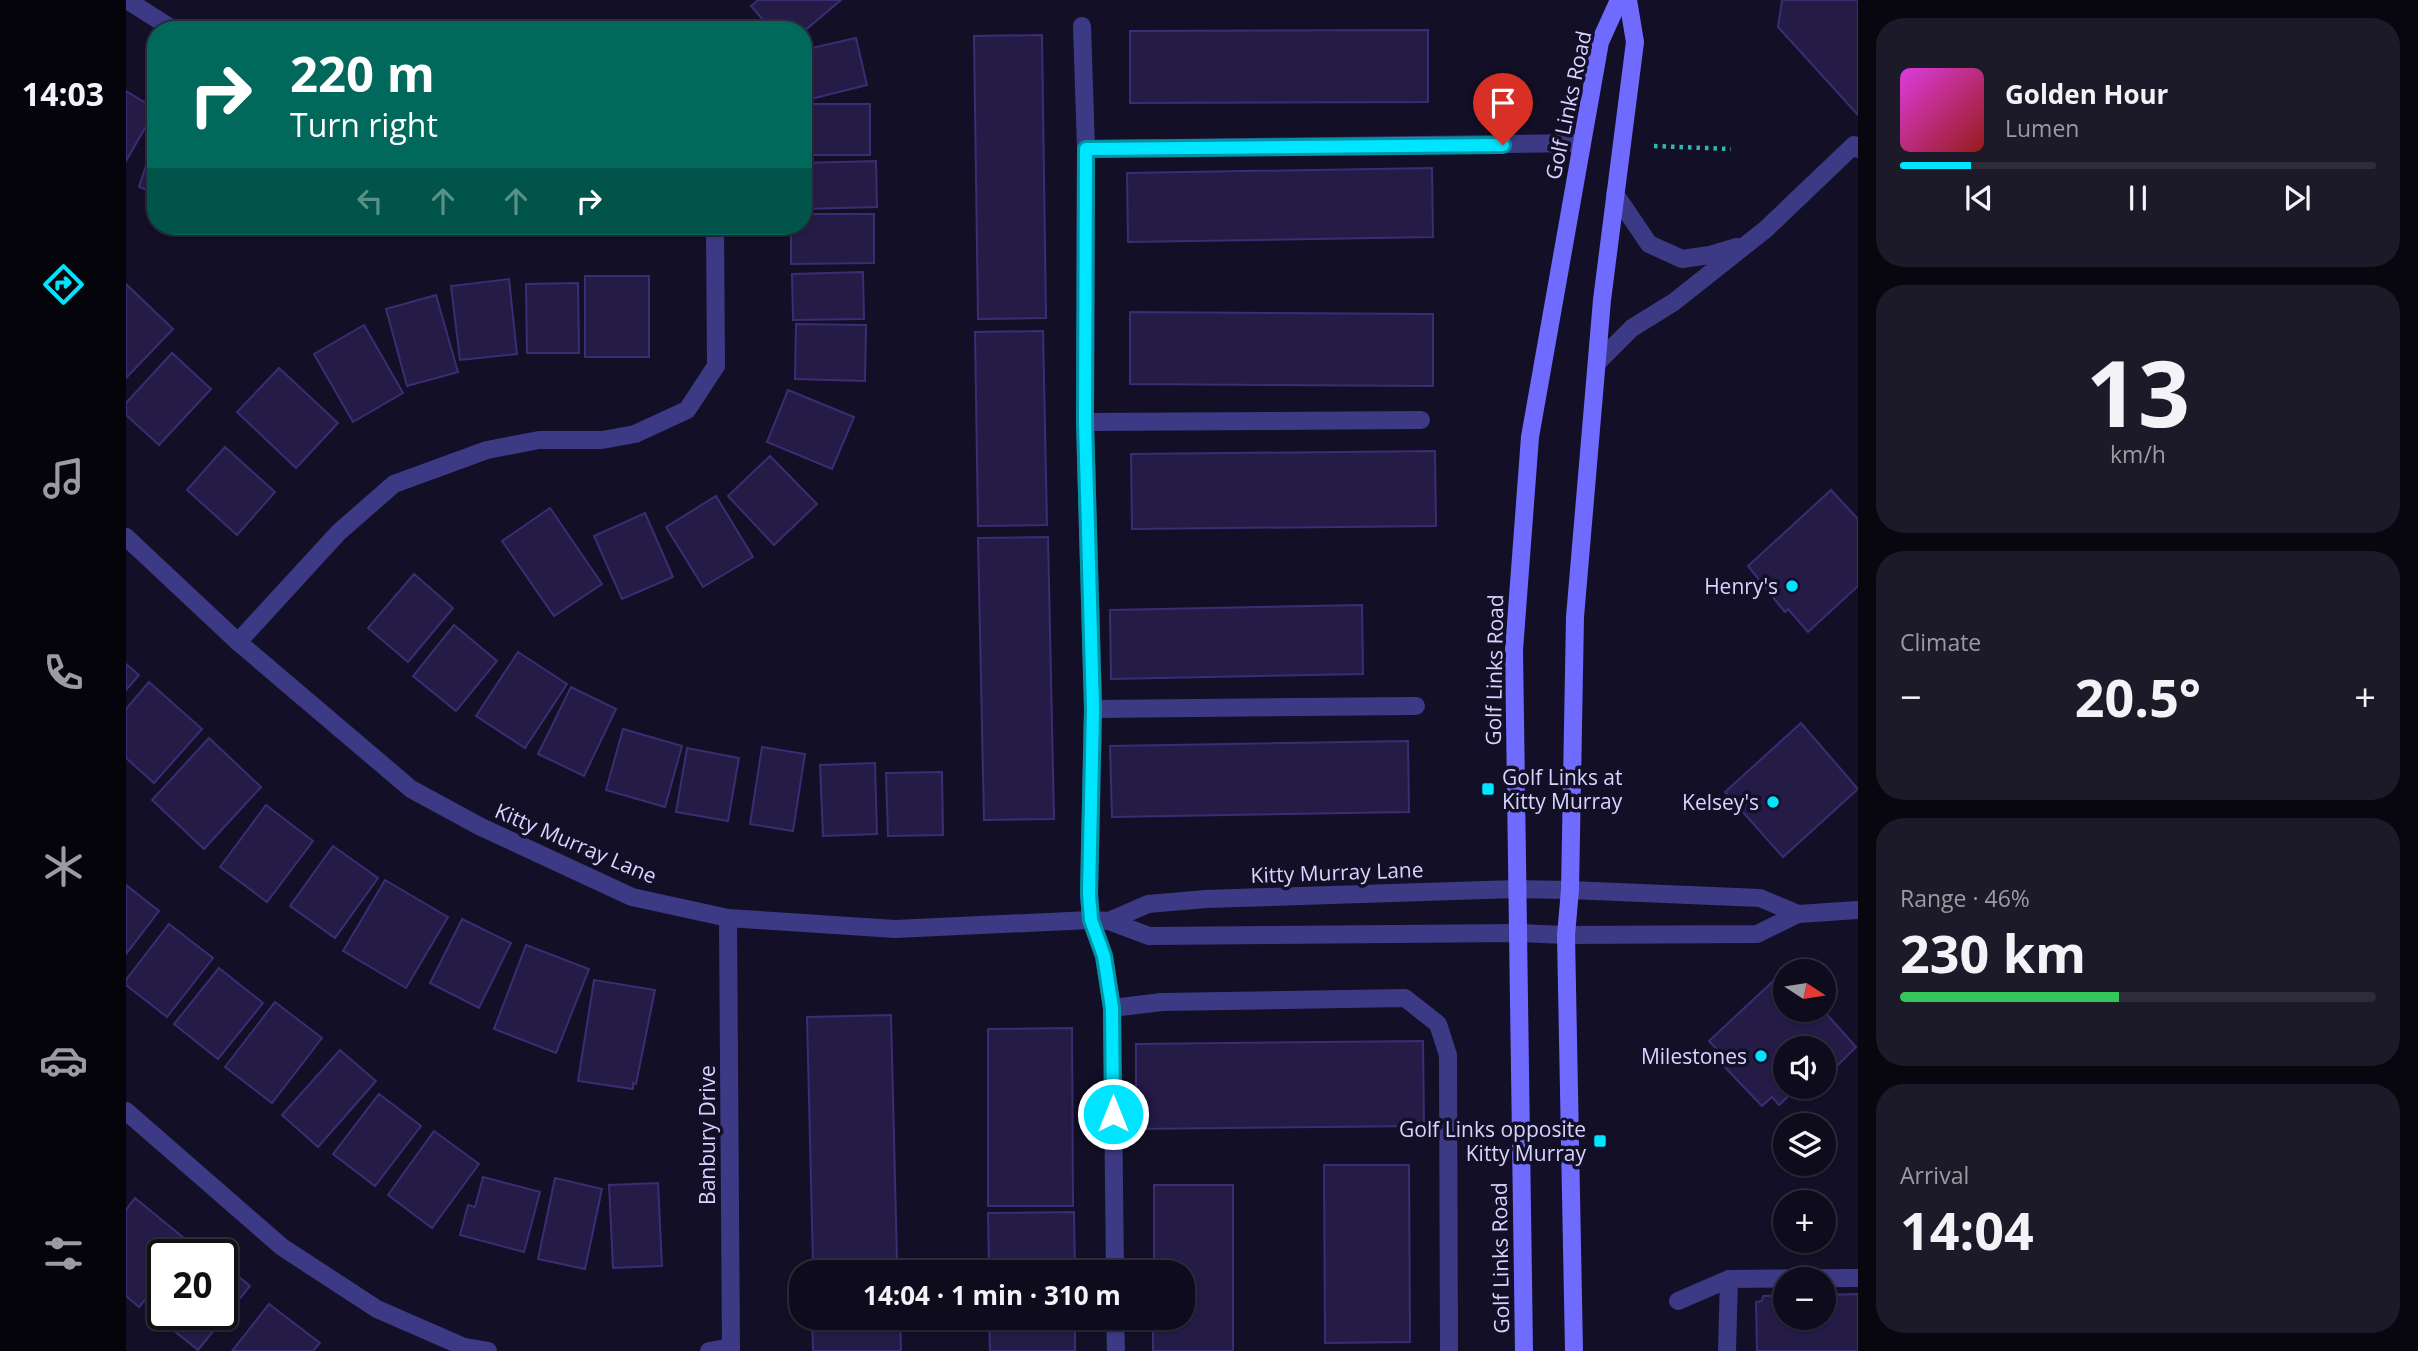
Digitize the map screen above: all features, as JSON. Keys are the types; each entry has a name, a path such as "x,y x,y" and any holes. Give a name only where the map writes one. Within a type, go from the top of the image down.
{"main road":[{"name":"Golf Links Road","path":"1524,1351 1514,650 1530,437 1600,42 1619,0"},
{"path":"1574,1351 1566,935 1570,890 1575,617 1597,363 1635,42 1628,0"}],"street":[{"path":"127,0 160,21"},
{"path":"1082,26 1086,149 1085,422 1093,709 1089,894 1100,920 1112,1008 1115,1260"},
{"path":"1086,149 1581,143"},
{"path":"1597,363 1632,328 1674,302 1766,229 1854,145 1858,149"},
{"path":"1615,194 1649,244 1682,259 1710,255 1747,244"},
{"path":"238,642 339,532 394,484 487,450 539,440 602,440 635,435 687,410 716,366 715,235"},
{"path":"1085,422 1421,420"},
{"name":"Kitty Murray Lane","path":"126,537 238,642 411,789 481,827 632,897 728,918 895,929 1100,920 1148,904 1206,899 1516,889 1760,898 1798,914"},
{"path":"1093,709 1416,706"},
{"path":"1798,914 1858,910"},
{"name":"Kitty Murray Lane","path":"1100,920 1149,936 1757,934 1798,914"},
{"name":"Banbury Drive","path":"728,918 731,1349"},
{"path":"1112,1008 1162,1002 1405,998 1438,1024 1448,1055 1449,1351"},
{"path":"126,1111 282,1247 377,1309 464,1347 488,1351"},
{"path":"1678,1301 1729,1279 1858,1278"},
{"path":"1727,1351 1729,1279"},
{"path":"1115,1330 1116,1351"},
{"path":"709,1351 731,1349"}],"path":[{"path":"1654,146 1731,149"}],"building":[{"path":"758,0 841,0 812,24 812,21 764,21 751,6"},
{"path":"1782,0 1858,0 1858,115 1778,27"},
{"path":"1428,30 1428,102 1130,103 1130,31"},
{"path":"1042,35 1046,318 978,319 974,36"},
{"path":"856,38 867,85 812,99 812,48"},
{"path":"126,91 147,104 147,125 126,161"},
{"path":"812,104 870,104 870,155 812,155"},
{"path":"876,161 877,207 812,209 812,163"},
{"path":"147,163 147,190 139,187"},
{"path":"1432,168 1433,237 1128,242 1127,173"},
{"path":"812,214 874,214 874,263 791,264 791,235 812,235"},
{"path":"863,272 864,319 793,320 792,274"},
{"path":"585,276 649,276 649,357 585,357"},
{"path":"509,279 517,354 460,360 451,286"},
{"path":"578,283 579,353 527,353 526,284"},
{"path":"126,284 173,329 126,378"},
{"path":"436,295 458,372 407,386 386,309"},
{"path":"1130,312 1433,314 1433,386 1130,384"},
{"path":"796,324 866,325 865,381 795,379"},
{"path":"364,325 403,393 353,422 314,354"},
{"path":"1043,331 1047,525 978,526 975,332"},
{"path":"172,353 211,389 159,445 126,415 126,403"},
{"path":"279,368 338,423 296,468 237,412"},
{"path":"788,390 854,417 832,469 767,442"},
{"path":"225,447 275,492 237,535 187,490"},
{"path":"1435,451 1436,526 1132,529 1131,454"},
{"path":"770,456 817,504 774,545 728,496"},
{"path":"1831,490 1858,519 1858,586 1808,632 1788,609 1785,612 1748,566"},
{"path":"716,496 753,557 703,587 666,527"},
{"path":"550,508 602,584 554,616 502,541"},
{"path":"645,513 673,577 622,599 594,536"},
{"path":"1048,537 1054,819 984,820 978,538"},
{"path":"414,574 453,608 408,662 368,628"},
{"path":"1362,605 1363,674 1111,679 1110,610"},
{"path":"454,625 497,661 456,711 413,676"},
{"path":"518,652 567,684 525,748 476,716"},
{"path":"126,664 139,675 126,690"},
{"path":"149,682 202,729 154,783 126,758 126,709"},
{"path":"571,687 616,709 584,776 538,754"},
{"path":"1801,723 1858,789 1783,857 1725,792"},
{"path":"623,729 682,746 665,807 606,790"},
{"path":"209,738 261,787 204,849 152,800"},
{"path":"1408,741 1409,812 1112,817 1110,746"},
{"path":"762,747 805,754 793,831 750,824"},
{"path":"687,748 739,758 728,821 676,812"},
{"path":"875,763 877,834 823,836 820,765"},
{"path":"942,772 943,835 888,836 886,773"},
{"path":"266,805 313,841 267,902 220,867"},
{"path":"333,846 378,878 335,938 290,906"},
{"path":"385,880 448,917 406,988 343,951"},
{"path":"126,885 159,911 126,954"},
{"path":"462,919 511,943 479,1008 430,983"},
{"path":"169,924 213,958 167,1017 126,985 126,980"},
{"path":"526,945 589,969 556,1053 494,1029"},
{"path":"219,968 263,1003 218,1059 174,1024"},
{"path":"594,980 655,990 633,1089 578,1081"},
{"path":"1773,981 1773,1022 1834,1022 1856,1047 1836,1067 1836,1036 1773,1036 1773,1098 1762,1106 1719,1061 1724,1057 1709,1041"},
{"path":"275,1002 322,1038 272,1103 225,1067"},
{"path":"891,1015 897,1260 813,1260 807,1017"},
{"path":"1072,1028 1073,1206 988,1206 988,1029"},
{"path":"1423,1041 1424,1126 1136,1129 1136,1044"},
{"path":"340,1050 376,1081 318,1147 282,1115"},
{"path":"379,1094 421,1126 375,1186 333,1154"},
{"path":"1774,1099 1785,1099 1779,1105"},
{"path":"434,1131 479,1164 432,1228 388,1195"},
{"path":"1324,1165 1409,1165 1410,1342 1325,1343"},
{"path":"483,1177 540,1192 524,1252 460,1235 468,1205 475,1207"},
{"path":"555,1178 602,1189 585,1269 538,1259"},
{"path":"658,1183 662,1266 613,1268 609,1185"},
{"path":"1154,1185 1233,1185 1233,1351 1153,1351 1153,1330 1195,1330 1195,1260 1154,1260"},
{"path":"135,1198 185,1239 147,1239 147,1297 139,1307 126,1296 126,1210"},
{"path":"1074,1212 1075,1260 989,1260 988,1213"},
{"path":"238,1276 250,1286 238,1301"},
{"path":"1858,1294 1858,1351 1757,1351 1756,1302 1762,1301 1763,1296 1773,1296 1773,1330 1836,1330 1836,1295"},
{"path":"269,1304 320,1343 313,1351 232,1351"},
{"path":"173,1330 214,1330 198,1350"},
{"path":"812,1330 900,1330 901,1351 813,1351"},
{"path":"989,1330 1075,1330 1075,1351 990,1351"}],"place":[{"name":"Henry's","path":"1792,586"},
{"name":"Golf Links at Kitty Murray","path":"1488,789"},
{"name":"Kelsey's","path":"1773,802"},
{"name":"Milestones","path":"1761,1056"},
{"name":"Golf Links opposite Kitty Murray","path":"1600,1141"}],"route":[{"path":"1113,1114 1112,1008 1104,956 1091,920 1089,894 1093,709 1085,422 1086,149 1503,145"}]}
